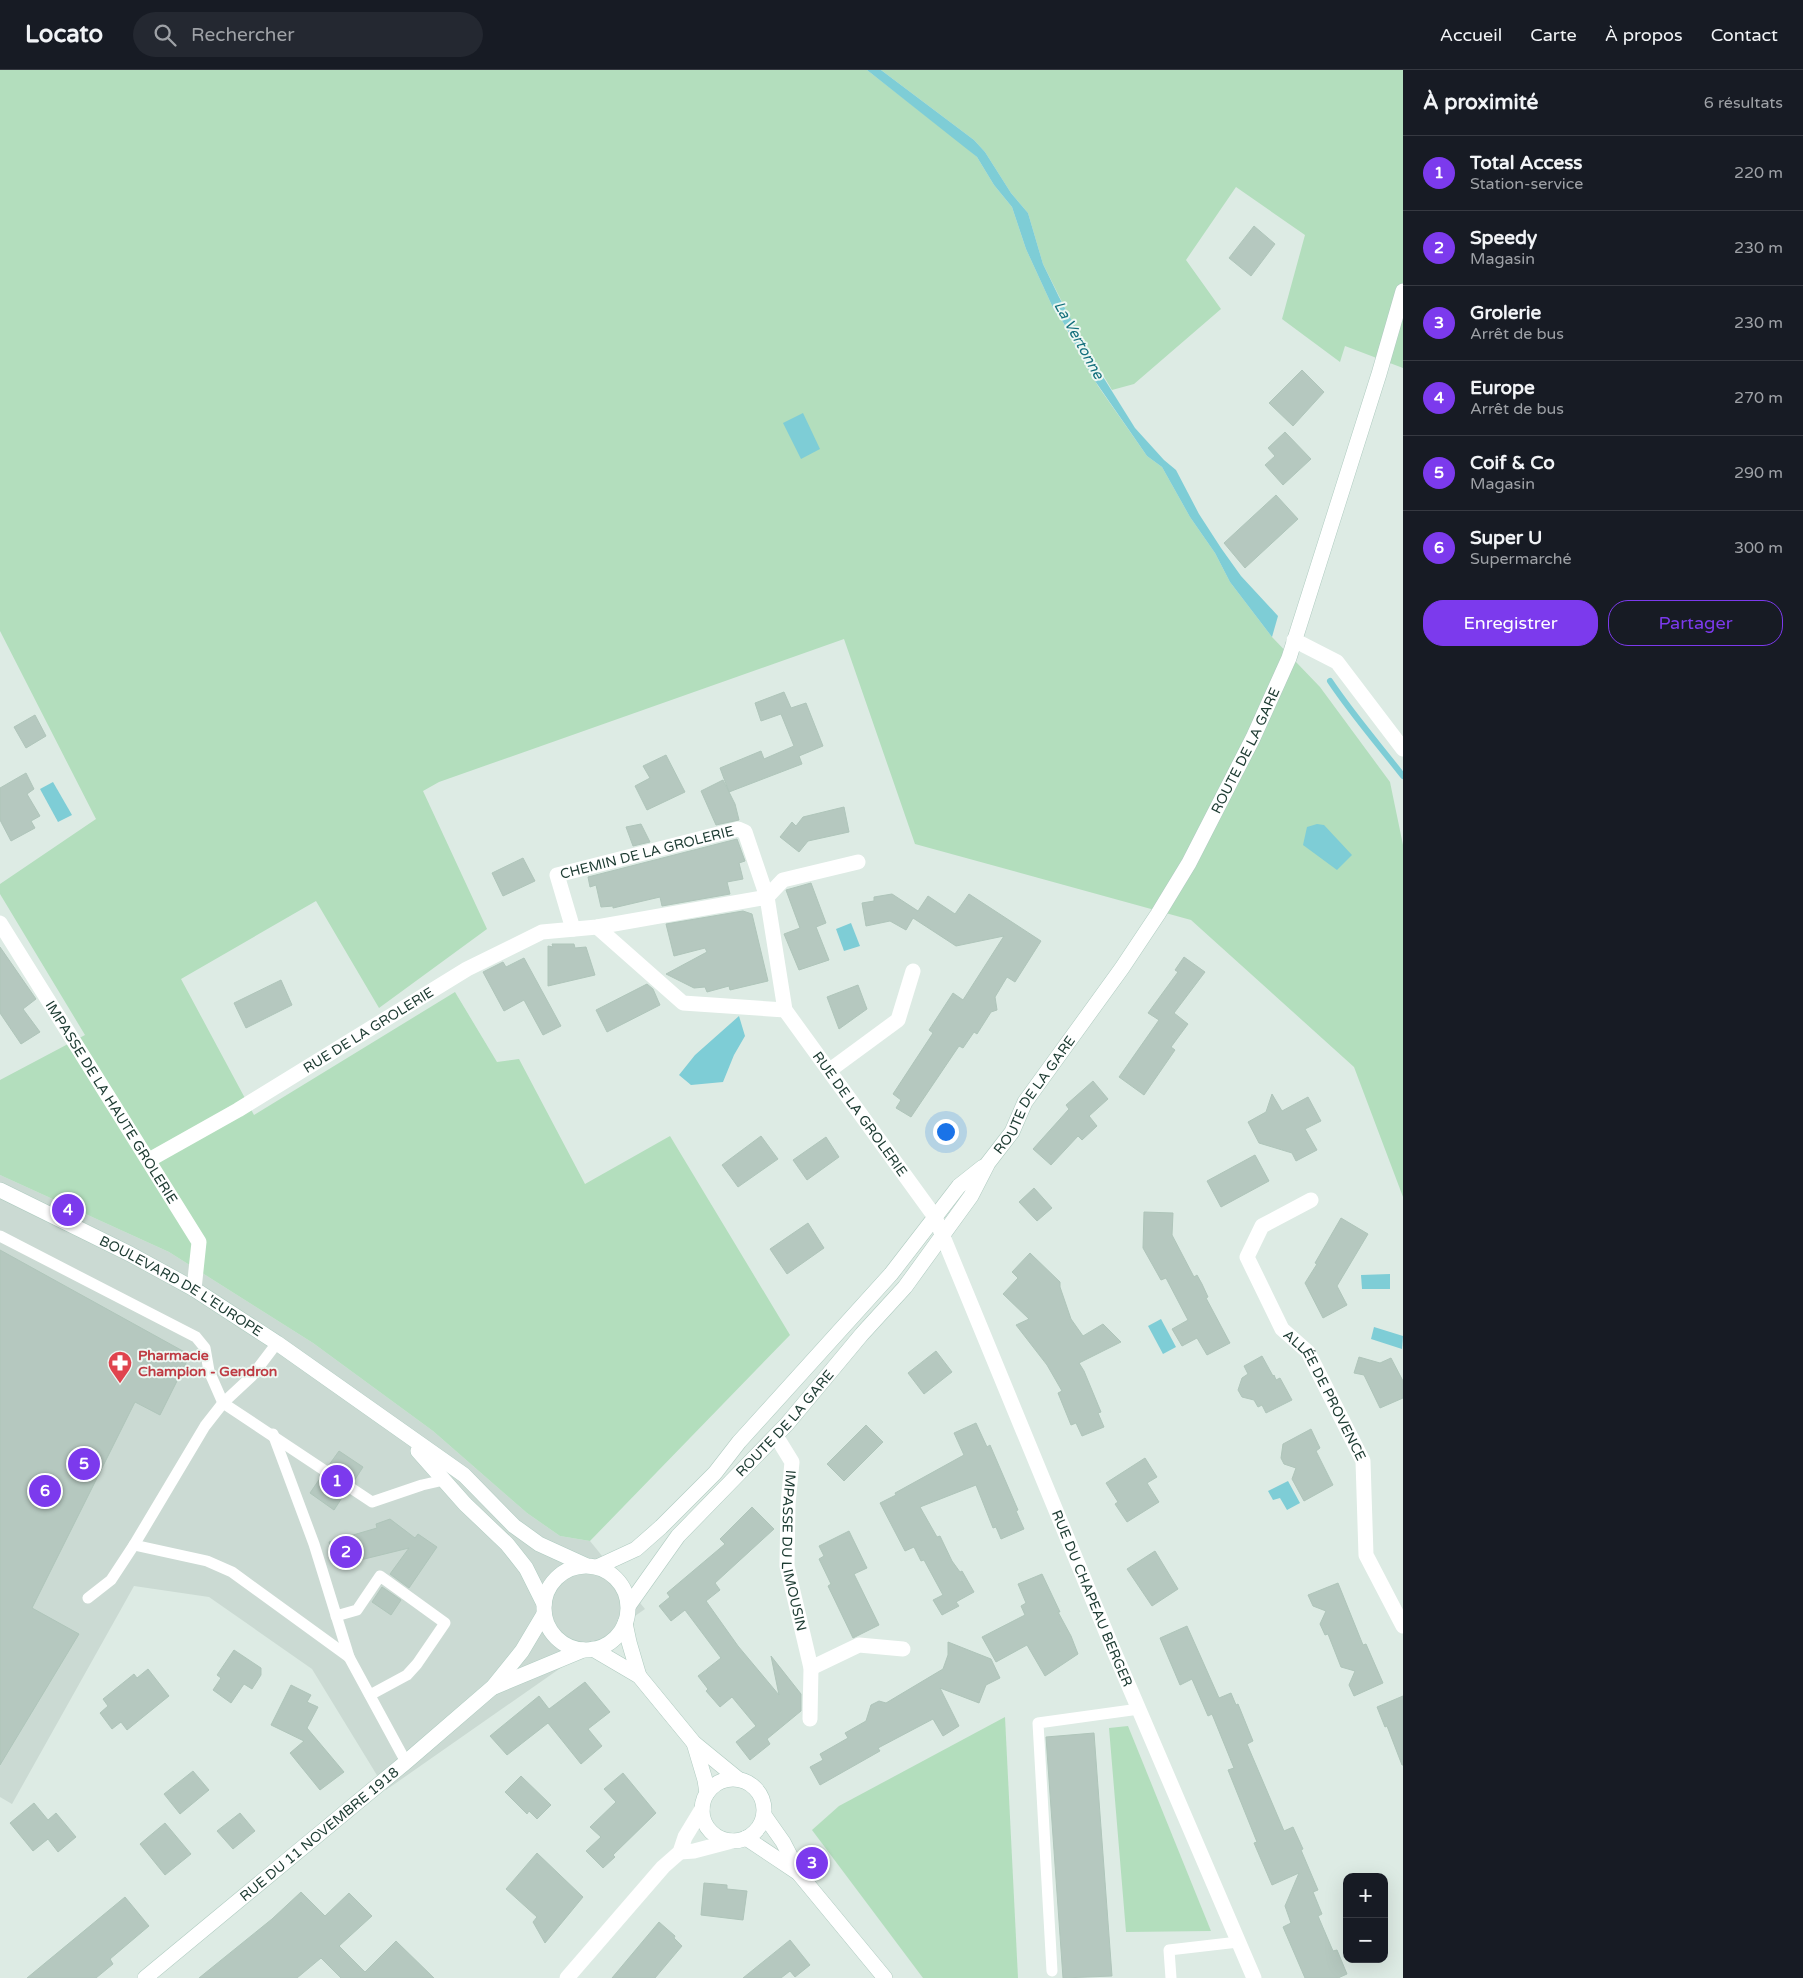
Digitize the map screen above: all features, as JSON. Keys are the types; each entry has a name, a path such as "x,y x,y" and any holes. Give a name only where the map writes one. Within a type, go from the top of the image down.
{"street":[{"name":"ROUTE DE LA GARE","path":"629,1604 678,1536 776,1436 862,1334 905,1287 970,1196 988,1163 1012,1132 1025,1102 1122,968 1189,863 1254,738 1280,680 1379,374 1403,291"},
{"path":"1294,640 1337,662 1403,749"},
{"name":"CHEMIN DE LA GROLERIE","path":"573,929 557,875 738,829 745,832 767,897"},
{"path":"767,897 783,880 858,862"},
{"name":"RUE DE LA GROLERIE","path":"149,1160 238,1110 467,969 542,932 597,927 767,897 785,1010 935,1217"},
{"name":"IMPASSE DE LA HAUTE GROLERIE","path":"0,923 199,1242 194,1289"},
{"path":"597,927 683,1003 785,1010"},
{"path":"830,1070 898,1020 913,971"},
{"name":"ROUTE DE LA GARE","path":"591,1566 636,1549 661,1527 714,1473 739,1442 890,1274 959,1186 988,1163"},
{"name":"BOULEVARD DE L'EUROPE","path":"0,1190 121,1250 194,1289 277,1344 464,1475 514,1526 539,1544 591,1566"},
{"name":"ALLÉE DE PROVENCE","path":"1311,1200 1262,1226 1247,1256 1282,1329 1308,1352 1363,1460 1366,1555 1403,1626"},
{"name":"RUE DU CHAPEAU BERGER","path":"935,1217 1139,1710 1254,1978"},
{"name":"BOULEVARD DE L'EUROPE","path":"402,1433 465,1504 507,1544 526,1568 544,1609"},
{"name":"IMPASSE DU LIMOUSIN","path":"776,1436 792,1462 788,1504 788,1566 811,1668 810,1719"},
{"path":"591,1566 609,1572 616,1578 623,1588 629,1604 625,1623 619,1634 610,1642 588,1649 574,1648 551,1632 544,1609 550,1585 557,1577 565,1571 591,1566"},
{"name":"RUE DU 11 NOVEMBRE 1918","path":"145,1978 406,1762 493,1687 522,1651 544,1609"},
{"path":"625,1623 639,1676"},
{"path":"811,1668 859,1645 903,1649"},
{"path":"588,1649 639,1676 694,1743 738,1779 749,1783 758,1791 763,1803 764,1815 758,1829 739,1839 694,1851 680,1852"},
{"name":"RUE DU 11 NOVEMBRE 1918","path":"493,1687 588,1649"},
{"path":"567,1978 663,1867 680,1852 685,1837 702,1809 707,1793 694,1743"},
{"path":"707,1793 720,1781 738,1779"},
{"path":"702,1809 703,1817 710,1831 717,1836 739,1839 800,1874"},
{"path":"764,1815 783,1842 800,1874 885,1978"}],"lane":[{"path":"0,1236 196,1337 205,1348 209,1371 223,1403 273,1434 372,1502 422,1485 444,1480"},
{"path":"88,1598 111,1580 205,1426 223,1403 252,1376 277,1344"},
{"path":"273,1434 314,1544 349,1658 406,1762"},
{"path":"134,1545 207,1561 232,1572 349,1658"},
{"path":"336,1616 357,1610 380,1576 445,1623 417,1664 407,1675 370,1695"},
{"path":"1052,1971 1038,1723 1139,1710"},
{"path":"1171,1978 1169,1950 1238,1942"}],"shaded area":[{"path":"0,1175 169,1252 313,1343 433,1431 527,1513 560,1536 590,1541 645,1609 386,1790 312,1669 209,1597 134,1586 12,1804 0,1797"}],"green space":[{"path":"0,70 867,70 962,144 977,157 994,185 1012,207 1026,249 1054,310 1063,322 1098,386 1147,456 1162,467 1190,517 1215,553 1230,582 1272,637 1320,687 1390,782 1403,845 1403,1197 1354,1067 1191,920 915,844 844,639 439,782 423,791 487,929 379,1008 316,901 181,979 254,1115 455,992 497,1062 519,1059 585,1184 670,1136 790,1335 590,1541 560,1536 527,1513 433,1431 313,1343 169,1252 0,1175 0,1080 85,1035 0,894 0,884 96,819 0,631"},
{"path":"881,70 1403,70 1403,368 1345,346 1340,362 1282,319 1305,235 1236,187 1186,260 1221,309 1134,384 1112,390 1075,328 1043,264 1028,213 1011,193 985,152 974,140"},
{"path":"1005,1717 1018,1978 923,1978 812,1830 839,1806"},
{"path":"1128,1726 1211,1931 1126,1932 1109,1728"}],"water":[{"path":"867,70 881,70 974,140 985,152 1011,193 1028,213 1043,264 1059,297 1095,364 1135,428 1164,460 1176,470 1199,514 1221,548 1241,576 1278,616 1272,637 1230,582 1215,553 1190,517 1162,467 1147,456 1093,378 1063,322 1054,310 1026,249 1012,207 994,185 977,157"},
{"path":"803,413 820,449 801,459 783,423"},
{"path":"53,782 72,815 58,822 40,789"},
{"path":"1317,824 1324,825 1352,855 1337,870 1303,845 1307,827"},
{"path":"851,923 860,946 844,951 836,929"},
{"path":"739,1016 745,1036 734,1055 723,1082 691,1085 679,1075 695,1055"},
{"path":"1390,1274 1390,1289 1362,1289 1361,1275"},
{"path":"1161,1319 1176,1347 1163,1354 1148,1326"},
{"path":"1374,1327 1403,1336 1402,1349 1371,1339"},
{"path":"1288,1481 1300,1503 1287,1510 1280,1498 1273,1500 1268,1491"}],"building":[{"path":"1254,226 1275,244 1251,276 1229,258"},
{"path":"1302,370 1324,392 1293,426 1269,403"},
{"path":"1285,432 1311,459 1283,485 1265,465 1275,456 1268,448"},
{"path":"1276,495 1298,519 1245,568 1224,543"},
{"path":"784,692 791,708 806,703 823,746 799,756 802,764 729,792 720,768 761,751 764,759 794,746 781,714 761,721 755,703"},
{"path":"35,715 46,736 26,748 14,727"},
{"path":"666,755 685,792 647,810 635,786 650,778 643,766"},
{"path":"26,773 34,789 27,794 40,816 31,821 35,828 11,841 0,820 0,788"},
{"path":"723,780 735,804 739,820 716,825 701,791"},
{"path":"844,807 849,832 808,841 799,852 780,837 792,822 796,826 803,817"},
{"path":"641,824 650,842 633,846 626,827"},
{"path":"737,839 745,861 739,863 743,879 727,882 730,894 662,906 660,897 613,908 613,906 601,907 596,885 590,887 588,877"},
{"path":"523,858 535,881 503,896 492,873"},
{"path":"811,883 826,923 816,927 829,960 799,970 784,934 800,928 786,890"},
{"path":"892,894 918,911 928,896 955,914 969,894 1041,941 1015,982 1007,977 995,997 997,1010 991,1012 977,1034 974,1032 963,1048 959,1046 911,1117 896,1108 901,1100 893,1094 933,1033 929,1030 953,993 963,1000 1004,936 956,946 913,918 906,930 890,921 866,926 862,903 874,901 874,897"},
{"path":"743,911 752,914 768,981 730,990 729,986 707,992 705,987 694,988 666,974 707,952 705,948 674,956 666,924"},
{"path":"552,944 574,944 575,948 586,947 595,975 548,986 548,946 553,947"},
{"path":"0,947 36,999 23,1009 40,1032 21,1044 0,1013"},
{"path":"1184,957 1205,972 1174,1013 1188,1024 1171,1047 1175,1050 1144,1095 1119,1077 1159,1020 1148,1013 1178,972 1175,970"},
{"path":"524,958 561,1026 543,1035 524,1000 504,1011 483,972 503,962 506,967"},
{"path":"281,980 292,1005 246,1028 234,1003"},
{"path":"647,984 653,989 660,1005 607,1032 596,1010"},
{"path":"858,985 867,1009 839,1029 827,997"},
{"path":"1093,1081 1108,1099 1089,1116 1097,1126 1082,1140 1078,1136 1051,1165 1033,1149 1069,1109 1066,1105"},
{"path":"1272,1094 1282,1111 1308,1097 1321,1121 1305,1129 1317,1150 1296,1161 1292,1153 1259,1143 1248,1122 1266,1112"},
{"path":"761,1136 778,1159 738,1187 722,1165"},
{"path":"826,1137 839,1157 807,1180 793,1160"},
{"path":"1255,1155 1269,1181 1221,1207 1207,1181"},
{"path":"1034,1188 1052,1208 1037,1221 1019,1202"},
{"path":"1144,1212 1173,1213 1172,1235 1194,1277 1197,1275 1202,1284 1208,1297 1206,1298 1230,1343 1207,1355 1197,1338 1182,1346 1172,1329 1188,1320 1166,1278 1161,1280 1143,1248"},
{"path":"1341,1218 1368,1234 1337,1286 1347,1305 1323,1318 1305,1283"},
{"path":"808,1223 824,1248 787,1274 770,1249"},
{"path":"0,1250 190,1355 160,1415 135,1402 32,1608 79,1634 0,1765"},
{"path":"1030,1253 1060,1282 1071,1319 1083,1336 1103,1324 1121,1342 1079,1363 1101,1412 1098,1413 1104,1427 1082,1436 1076,1423 1071,1425 1058,1393 1062,1391 1047,1365 1016,1325 1029,1319 1003,1294 1018,1278 1012,1272"},
{"path":"936,1351 952,1372 924,1394 908,1373"},
{"path":"1262,1356 1276,1380 1280,1378 1292,1400 1266,1413 1262,1405 1258,1407 1254,1400 1242,1397 1238,1390 1242,1378 1248,1374 1244,1366"},
{"path":"1359,1357 1380,1363 1391,1358 1403,1381 1403,1398 1380,1408 1364,1375 1354,1373"},
{"path":"976,1423 987,1447 990,1445 1018,1510 1016,1511 1024,1529 1001,1539 996,1527 993,1528 976,1485 920,1507 937,1537 940,1536 952,1561 960,1572 962,1571 974,1592 956,1602 959,1606 942,1615 933,1600 943,1595 924,1560 921,1561 914,1547 905,1551 880,1503 964,1455 954,1433"},
{"path":"866,1425 883,1442 844,1481 827,1464"},
{"path":"1311,1429 1320,1448 1316,1451 1333,1485 1304,1501 1292,1479 1296,1468 1284,1464 1281,1458 1283,1444"},
{"path":"339,1451 363,1467 354,1481 329,1465"},
{"path":"1145,1458 1157,1477 1147,1483 1159,1502 1127,1522 1115,1504 1118,1502 1106,1483"},
{"path":"321,1477 345,1493 334,1510 310,1493"},
{"path":"752,1507 774,1529 715,1583 720,1590 706,1601 738,1646 779,1695 771,1656 801,1694 801,1711 767,1739 770,1744 750,1760 736,1742 756,1726 732,1697 720,1707 706,1691 708,1689 698,1676 721,1658 685,1610 671,1621 659,1606 670,1597 667,1593 725,1544 720,1539"},
{"path":"390,1519 415,1538 418,1534 437,1547 409,1588 390,1574 409,1548 336,1566 329,1542 377,1528 376,1524"},
{"path":"849,1531 867,1568 854,1574 879,1625 853,1638 828,1586 831,1584 819,1559 824,1556 819,1546"},
{"path":"1155,1551 1178,1589 1152,1606 1127,1569"},
{"path":"1042,1574 1078,1654 1045,1676 1027,1645 996,1662 982,1637 1025,1615 1021,1606 1026,1603 1018,1584"},
{"path":"1338,1583 1363,1645 1366,1644 1383,1683 1354,1696 1349,1685 1355,1671 1341,1667 1328,1634 1325,1635 1320,1624 1326,1611 1313,1606 1308,1595"},
{"path":"382,1587 401,1600 391,1615 372,1602"},
{"path":"1187,1626 1219,1698 1231,1693 1236,1705 1238,1704 1253,1741 1247,1744 1284,1831 1293,1827 1303,1849 1301,1850 1318,1890 1313,1892 1322,1914 1318,1916 1333,1951 1337,1950 1347,1974 1338,1978 1305,1978 1283,1927 1291,1923 1285,1906 1299,1873 1272,1885 1254,1843 1257,1842 1228,1770 1234,1768 1212,1714 1208,1716 1192,1679 1180,1685 1160,1638"},
{"path":"948,1642 991,1659 1000,1678 986,1685 979,1703 940,1688 959,1726 943,1736 933,1719 878,1748 880,1751 820,1785 810,1767 823,1760 820,1754 848,1738 845,1733 866,1721 871,1705 879,1701 886,1703 943,1669 948,1655"},
{"path":"234,1650 261,1668 261,1675 252,1689 244,1684 231,1703 213,1690 221,1678 217,1675"},
{"path":"148,1669 169,1696 127,1730 121,1722 112,1729 100,1713 108,1706 103,1699 134,1674 137,1678"},
{"path":"585,1682 610,1712 588,1729 602,1746 581,1764 548,1723 507,1755 490,1736 539,1696 549,1709"},
{"path":"291,1685 311,1695 307,1702 318,1707 307,1728 344,1772 320,1790 290,1753 304,1741 271,1725"},
{"path":"1403,1696 1402,1765 1387,1726 1385,1727 1377,1707"},
{"path":"1094,1733 1112,1976 1063,1978 1046,1737"},
{"path":"193,1771 209,1790 180,1814 164,1794"},
{"path":"623,1773 656,1813 613,1855 615,1857 603,1868 586,1851 601,1837 590,1827 616,1802 604,1789"},
{"path":"521,1776 551,1805 537,1819 529,1811 527,1814 505,1792"},
{"path":"34,1803 48,1820 56,1813 76,1837 58,1852 48,1839 33,1851 10,1823"},
{"path":"240,1813 255,1831 233,1849 217,1831"},
{"path":"165,1823 191,1854 165,1875 140,1844"},
{"path":"537,1853 583,1897 545,1943 533,1922 537,1917 506,1889"},
{"path":"704,1883 727,1885 727,1889 747,1891 743,1920 701,1915"},
{"path":"301,1892 325,1916 349,1893 372,1916 339,1946 365,1972 396,1941 434,1978 341,1978 321,1958 297,1978 199,1978 272,1919"},
{"path":"125,1897 149,1926 110,1959 113,1964 96,1978 27,1978"},
{"path":"659,1922 675,1936 674,1938 682,1946 655,1978 612,1978"},
{"path":"790,1940 810,1965 795,1977 790,1971 781,1978 743,1978"}],"waterway":[{"name":"La Vertonne","path":"1330,681 1403,776"}],"place":[{"name":"Europe","path":"68,1210"},
{"name":"Pharmacie Champion - Gendron","path":"120,1384"},
{"name":"Coif & Co","path":"84,1464"},
{"name":"Total Access","path":"337,1481"},
{"name":"Super U","path":"45,1491"},
{"name":"Speedy","path":"346,1552"},
{"name":"Grolerie","path":"812,1863"}]}
